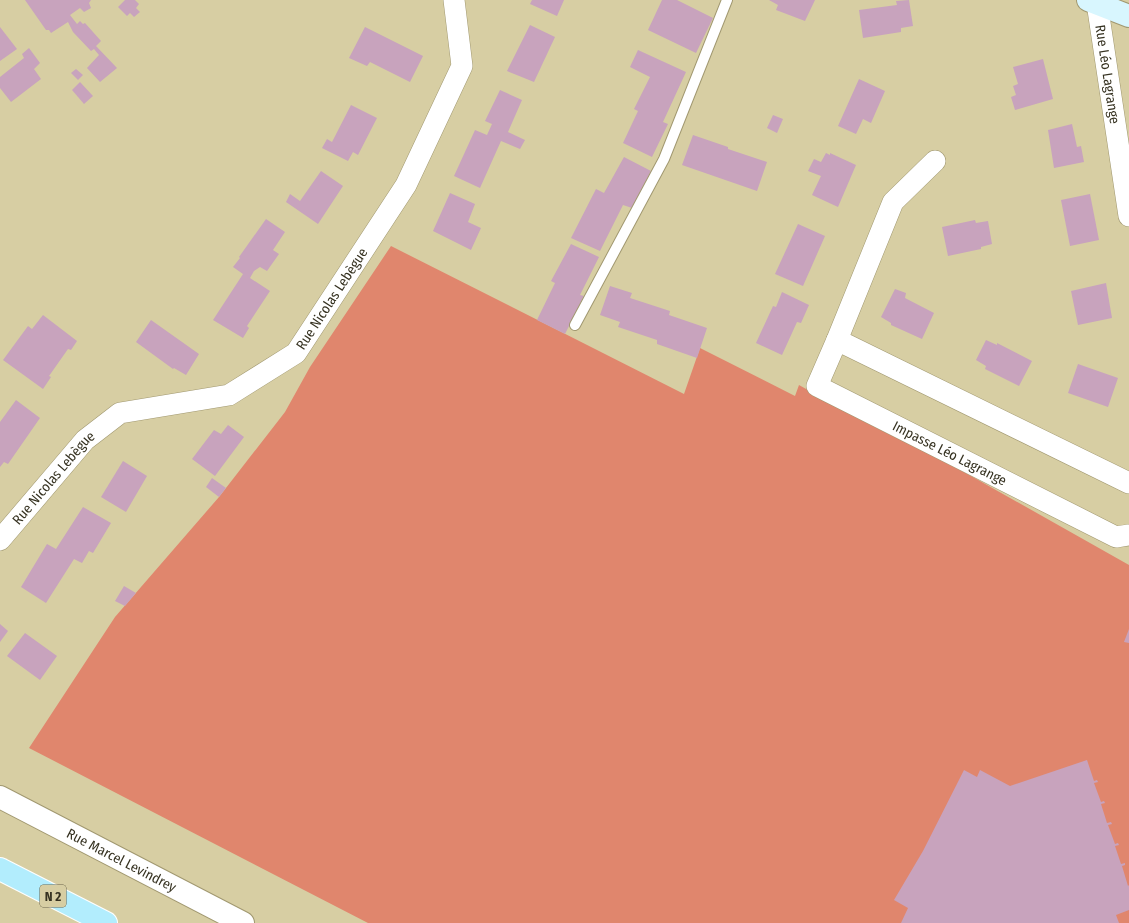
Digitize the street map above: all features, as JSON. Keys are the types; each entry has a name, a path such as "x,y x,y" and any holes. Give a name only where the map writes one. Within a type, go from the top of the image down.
{"main road":[{"path":"1092,2 1129,16"},
{"name":"N 2","path":"0,869 106,923"}],"street":[{"name":"Rue Nicolas Lebègue","path":"0,540 85,440 120,413 229,395 296,353 406,185 462,66 454,0"},
{"name":"Rue Léo Lagrange","path":"1092,2 1129,216"},
{"name":"Impasse Léo Lagrange","path":"935,161 893,202 817,386 1116,537 1129,534"},
{"path":"837,340 1129,483"},
{"name":"Rue Marcel Levindrey","path":"0,797 243,923"}],"lane":[{"path":"575,325 664,159 727,0"}],"shaded area":[{"path":"391,246 684,394 700,348 795,396 799,385 845,411 856,411 1129,565 1129,923 368,923 29,748 115,617 219,497 285,412 310,367"}],"building":[{"path":"25,0 91,0 89,3 91,8 84,12 80,8 70,15 77,24 80,21 83,24 85,23 101,41 96,46 117,68 100,82 87,68 99,55 94,49 91,51 73,32 68,22 51,33 49,30 46,30"},
{"path":"125,0 135,0 139,4 136,8 140,12 134,17 130,13 127,16 118,7"},
{"path":"532,0 564,0 557,16 530,4"},
{"path":"662,0 677,0 713,18 696,53 648,30"},
{"path":"769,0 815,0 805,21 776,10 778,5"},
{"path":"909,0 913,26 901,28 901,32 863,38 859,10 897,5 896,1"},
{"path":"530,25 555,37 534,82 507,71"},
{"path":"0,27 17,49 0,61"},
{"path":"365,27 423,56 410,82 370,62 367,66 349,58"},
{"path":"29,48 40,63 34,69 41,79 11,102 0,88 0,77 24,58 22,54"},
{"path":"638,50 686,72 663,122 668,124 652,157 623,143 638,111 634,109 650,77 630,67"},
{"path":"1043,59 1053,99 1015,110 1011,97 1016,95 1013,86 1018,84 1013,67"},
{"path":"76,69 83,75 78,80 71,73"},
{"path":"859,79 885,91 871,123 863,119 856,134 838,126"},
{"path":"80,82 93,96 84,104 72,90"},
{"path":"500,90 522,100 508,132 525,140 520,149 501,141 480,188 454,176 475,130 487,135 492,124 485,121"},
{"path":"351,105 377,118 358,155 353,152 348,161 322,148 327,139 332,142"},
{"path":"773,115 783,119 777,133 767,128"},
{"path":"1072,124 1077,147 1081,146 1084,162 1054,168 1048,130"},
{"path":"693,135 767,162 757,191 682,165"},
{"path":"826,153 830,155 830,153 856,165 838,207 812,195 821,176 808,171 814,159 821,162"},
{"path":"624,157 651,171 632,208 623,205 600,251 571,238 596,189 604,193"},
{"path":"321,171 343,186 318,224 286,202 290,194 300,201"},
{"path":"450,193 475,204 468,222 481,228 471,250 433,231"},
{"path":"1090,194 1099,240 1070,246 1061,200"},
{"path":"266,219 285,232 273,250 279,254 267,271 260,267 254,271 250,278 270,291 247,326 249,328 243,338 213,320 243,274 233,267"},
{"path":"975,220 976,223 988,221 992,244 981,247 981,249 948,256 942,227"},
{"path":"798,224 825,236 803,286 775,274"},
{"path":"571,244 599,257 580,295 584,296 565,334 537,320 555,283 551,281"},
{"path":"1106,283 1112,318 1078,325 1071,291"},
{"path":"610,286 632,293 630,298 670,311 669,315 707,328 697,358 657,344 657,340 618,327 620,322 600,315"},
{"path":"895,289 906,293 905,298 934,313 922,339 891,325 891,323 881,317"},
{"path":"782,292 809,305 801,323 797,322 782,355 756,343 773,306 776,307"},
{"path":"43,315 77,341 71,350 68,349 49,376 51,377 43,389 3,360 28,326 32,329"},
{"path":"151,320 199,354 186,375 174,368 173,369 136,342"},
{"path":"986,340 997,345 997,343 1032,361 1019,386 985,369 986,366 976,360"},
{"path":"1078,364 1118,378 1108,407 1068,393"},
{"path":"16,400 40,418 8,464 4,462 0,467 0,422"},
{"path":"228,425 244,437 215,476 192,459 214,430 221,434"},
{"path":"123,461 147,476 126,512 101,497"},
{"path":"212,478 226,488 219,497 206,487"},
{"path":"83,507 111,523 93,553 89,551 82,563 74,559 46,603 21,587 47,544 56,549"},
{"path":"124,586 136,593 125,606 115,601"},
{"path":"0,624 8,631 0,642"},
{"path":"1129,629 1129,643 1124,642"},
{"path":"25,633 57,656 40,680 7,656"},
{"path":"1087,760 1094,781 1097,780 1098,782 1094,783 1101,802 1104,801 1105,803 1101,804 1107,823 1111,822 1112,824 1108,825 1115,844 1118,843 1119,845 1115,846 1121,864 1125,863 1125,865 1122,866 1128,886 1129,885 1129,910 1116,915 1119,923 901,923 908,908 894,900 923,851 964,770 977,777 980,770 1010,786"}]}
